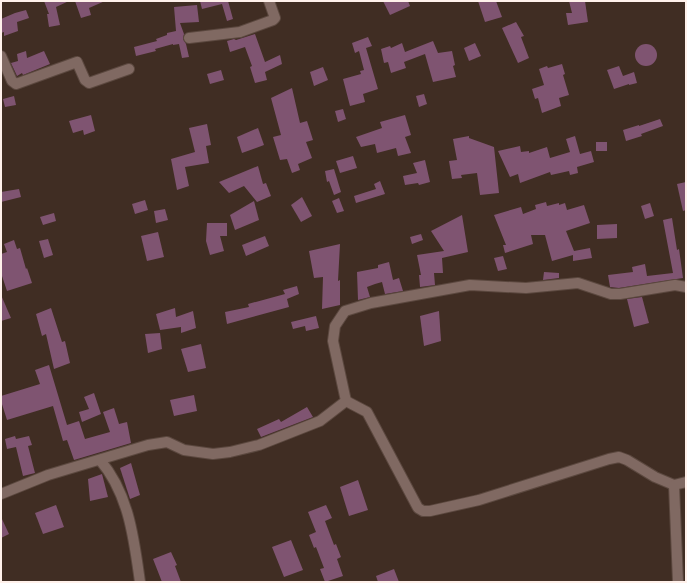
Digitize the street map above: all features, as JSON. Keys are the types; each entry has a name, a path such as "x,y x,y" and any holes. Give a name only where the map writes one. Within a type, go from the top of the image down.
{"street":[{"path":"189,38 240,32 273,20 275,18 270,1"},
{"path":"1,56 12,81 16,84 77,62 85,80 89,83 129,69"},
{"path":"346,401 333,341 335,326 345,311 371,303 470,285 526,288 578,283 611,294 675,286 686,288"},
{"path":"1,494 48,475 148,445 167,442 184,450 213,454 230,452 259,445 320,421 346,401"},
{"path":"346,401 367,412 418,508 423,511 430,511 478,500 619,457 627,460 655,477 674,485 686,482"},
{"path":"100,460 110,472 122,495 134,537 140,582"},
{"path":"674,485 678,582"}],"building":[{"path":"44,1 69,1 56,7 60,25 49,27 47,14 49,14"},
{"path":"75,1 105,1 89,8 91,15 81,18"},
{"path":"200,1 228,1 233,19 227,21 222,4 202,9"},
{"path":"383,1 408,1 410,6 390,15"},
{"path":"478,1 496,1 502,17 485,22"},
{"path":"569,1 585,1 588,22 568,25 566,13 572,13"},
{"path":"197,5 199,22 180,23 189,57 182,58 179,44 173,44 155,49 156,51 136,56 134,47 157,41 156,39 167,35 167,33 176,31 174,7"},
{"path":"26,10 29,18 17,22 18,31 4,36 4,32 1,33 1,19"},
{"path":"516,22 524,36 521,37 529,58 518,63 502,28"},
{"path":"255,34 265,62 280,55 282,64 265,72 267,80 255,83 250,67 252,66 245,47 230,52 227,41 234,39 236,40"},
{"path":"368,37 372,46 366,48 378,89 363,94 365,102 350,106 343,79 361,74 360,71 364,70 359,51 355,53 352,43"},
{"path":"433,41 438,53 452,51 455,65 453,66 456,77 433,82 425,54 404,62 406,68 391,73 388,62 384,63 381,49 390,46 391,48 402,43 405,52"},
{"path":"475,43 481,56 469,61 464,48"},
{"path":"646,44 654,47 657,55 654,63 646,66 638,63 635,55 638,47"},
{"path":"26,51 27,58 44,51 50,64 17,76 11,63 18,61 17,54"},
{"path":"562,64 565,74 563,75 569,95 559,98 561,106 542,113 538,98 535,99 532,89 544,85 539,69 547,66 548,68"},
{"path":"619,66 623,76 634,72 637,83 614,89 607,70"},
{"path":"323,67 328,80 314,86 310,72"},
{"path":"221,70 224,80 210,84 207,74"},
{"path":"292,88 300,123 307,121 313,140 306,142 312,158 298,164 300,170 292,173 287,159 280,160 273,137 281,135 271,98"},
{"path":"424,94 427,104 419,107 416,96"},
{"path":"14,96 16,105 5,107 3,99"},
{"path":"343,109 346,119 338,122 335,111"},
{"path":"91,115 95,131 84,135 83,130 73,133 69,121"},
{"path":"405,115 411,135 405,137 411,153 398,156 396,148 377,153 375,144 361,147 356,137 382,128 380,122"},
{"path":"660,119 663,126 641,134 642,136 626,141 623,130"},
{"path":"207,124 211,145 206,146 209,163 185,167 189,186 177,190 171,159 195,152 189,128"},
{"path":"258,128 264,145 242,153 237,137"},
{"path":"469,136 469,138 494,147 499,193 480,195 477,173 461,175 462,178 452,179 449,161 457,160 453,139"},
{"path":"575,136 580,154 591,151 594,162 577,167 578,173 570,175 569,171 551,175 550,172 520,183 518,174 510,177 498,151 520,146 521,152 529,151 529,153 547,147 550,158 570,152 566,139"},
{"path":"596,142 607,142 607,151 596,151"},
{"path":"353,156 357,168 340,173 336,161"},
{"path":"425,160 430,182 419,185 418,183 405,185 403,176 417,173 413,163"},
{"path":"258,166 263,184 266,183 271,196 257,202 244,186 229,193 219,182"},
{"path":"334,169 341,192 334,195 329,181 327,182 325,171"},
{"path":"380,181 385,194 356,203 354,196 376,189 374,184"},
{"path":"686,182 686,210 683,211 677,184"},
{"path":"19,189 21,197 1,202 1,192"},
{"path":"302,197 312,216 301,222 291,205"},
{"path":"339,198 344,211 337,213 332,201"},
{"path":"145,200 148,210 135,214 132,204"},
{"path":"254,201 259,220 235,230 230,215"},
{"path":"546,202 547,206 565,203 567,210 584,205 590,223 566,231 574,251 590,248 592,258 573,261 573,255 552,261 545,235 531,235 533,244 505,253 503,245 506,245 494,215 521,207 523,214 536,209 535,205"},
{"path":"650,203 654,216 645,219 641,206"},
{"path":"165,209 168,220 156,223 154,211"},
{"path":"54,213 56,221 43,225 40,217"},
{"path":"462,215 468,252 442,258 443,273 434,273 435,285 420,287 419,275 421,275 417,255 444,251 431,231"},
{"path":"672,218 677,250 679,249 683,278 619,288 610,287 608,275 633,272 632,267 645,264 647,276 673,273 663,220"},
{"path":"207,223 227,223 227,236 220,236 224,251 210,255 206,241"},
{"path":"617,224 617,238 597,239 597,225"},
{"path":"158,232 164,257 147,261 141,236"},
{"path":"421,234 423,240 412,244 410,237"},
{"path":"265,236 269,246 246,256 242,245"},
{"path":"48,239 53,255 44,258 39,241"},
{"path":"14,240 17,249 20,248 32,283 7,291 1,273 1,254 7,252 4,244"},
{"path":"340,244 338,281 340,280 340,305 322,309 323,277 314,278 309,251"},
{"path":"503,256 507,269 498,271 494,258"},
{"path":"389,262 393,280 399,278 403,291 385,294 382,282 367,287 370,297 358,300 357,272 378,268 378,265"},
{"path":"544,272 559,273 559,278 543,280"},
{"path":"297,286 299,294 287,299 289,307 227,324 225,312 249,307 248,304 285,294 283,290"},
{"path":"1,295 11,318 1,321"},
{"path":"642,297 649,323 634,327 627,299"},
{"path":"51,308 62,342 65,341 70,363 54,369 46,334 42,336 36,314"},
{"path":"175,308 176,317 193,311 196,328 181,333 181,327 160,330 156,314"},
{"path":"439,311 441,341 424,346 420,316"},
{"path":"316,316 319,328 306,331 305,326 293,329 291,322"},
{"path":"160,333 162,349 148,353 145,334"},
{"path":"201,344 206,368 188,372 181,349"},
{"path":"49,365 67,425 79,421 85,439 110,432 103,412 114,408 119,424 127,422 131,443 74,460 67,440 63,441 53,406 7,420 1,401 1,396 40,384 35,370"},
{"path":"94,393 101,414 82,422 79,412 89,409 84,397"},
{"path":"194,395 197,411 174,416 170,400"},
{"path":"307,407 313,417 261,437 257,429 279,419 281,422"},
{"path":"15,436 16,439 29,436 32,445 28,446 35,473 23,476 16,447 7,449 5,439"},
{"path":"131,463 140,495 130,499 120,468"},
{"path":"102,474 108,497 90,501 88,479"},
{"path":"358,480 368,510 349,516 340,487"},
{"path":"56,505 64,527 43,534 35,513"},
{"path":"326,505 332,518 325,521 334,545 336,544 341,557 337,559 343,576 325,582 320,569 324,568 316,547 314,548 309,535 316,532 308,512"},
{"path":"1,517 9,534 1,538"},
{"path":"291,540 303,570 284,577 272,547"},
{"path":"171,552 177,565 175,566 181,582 162,582 153,559"},
{"path":"394,569 399,582 378,582 376,576"}]}
